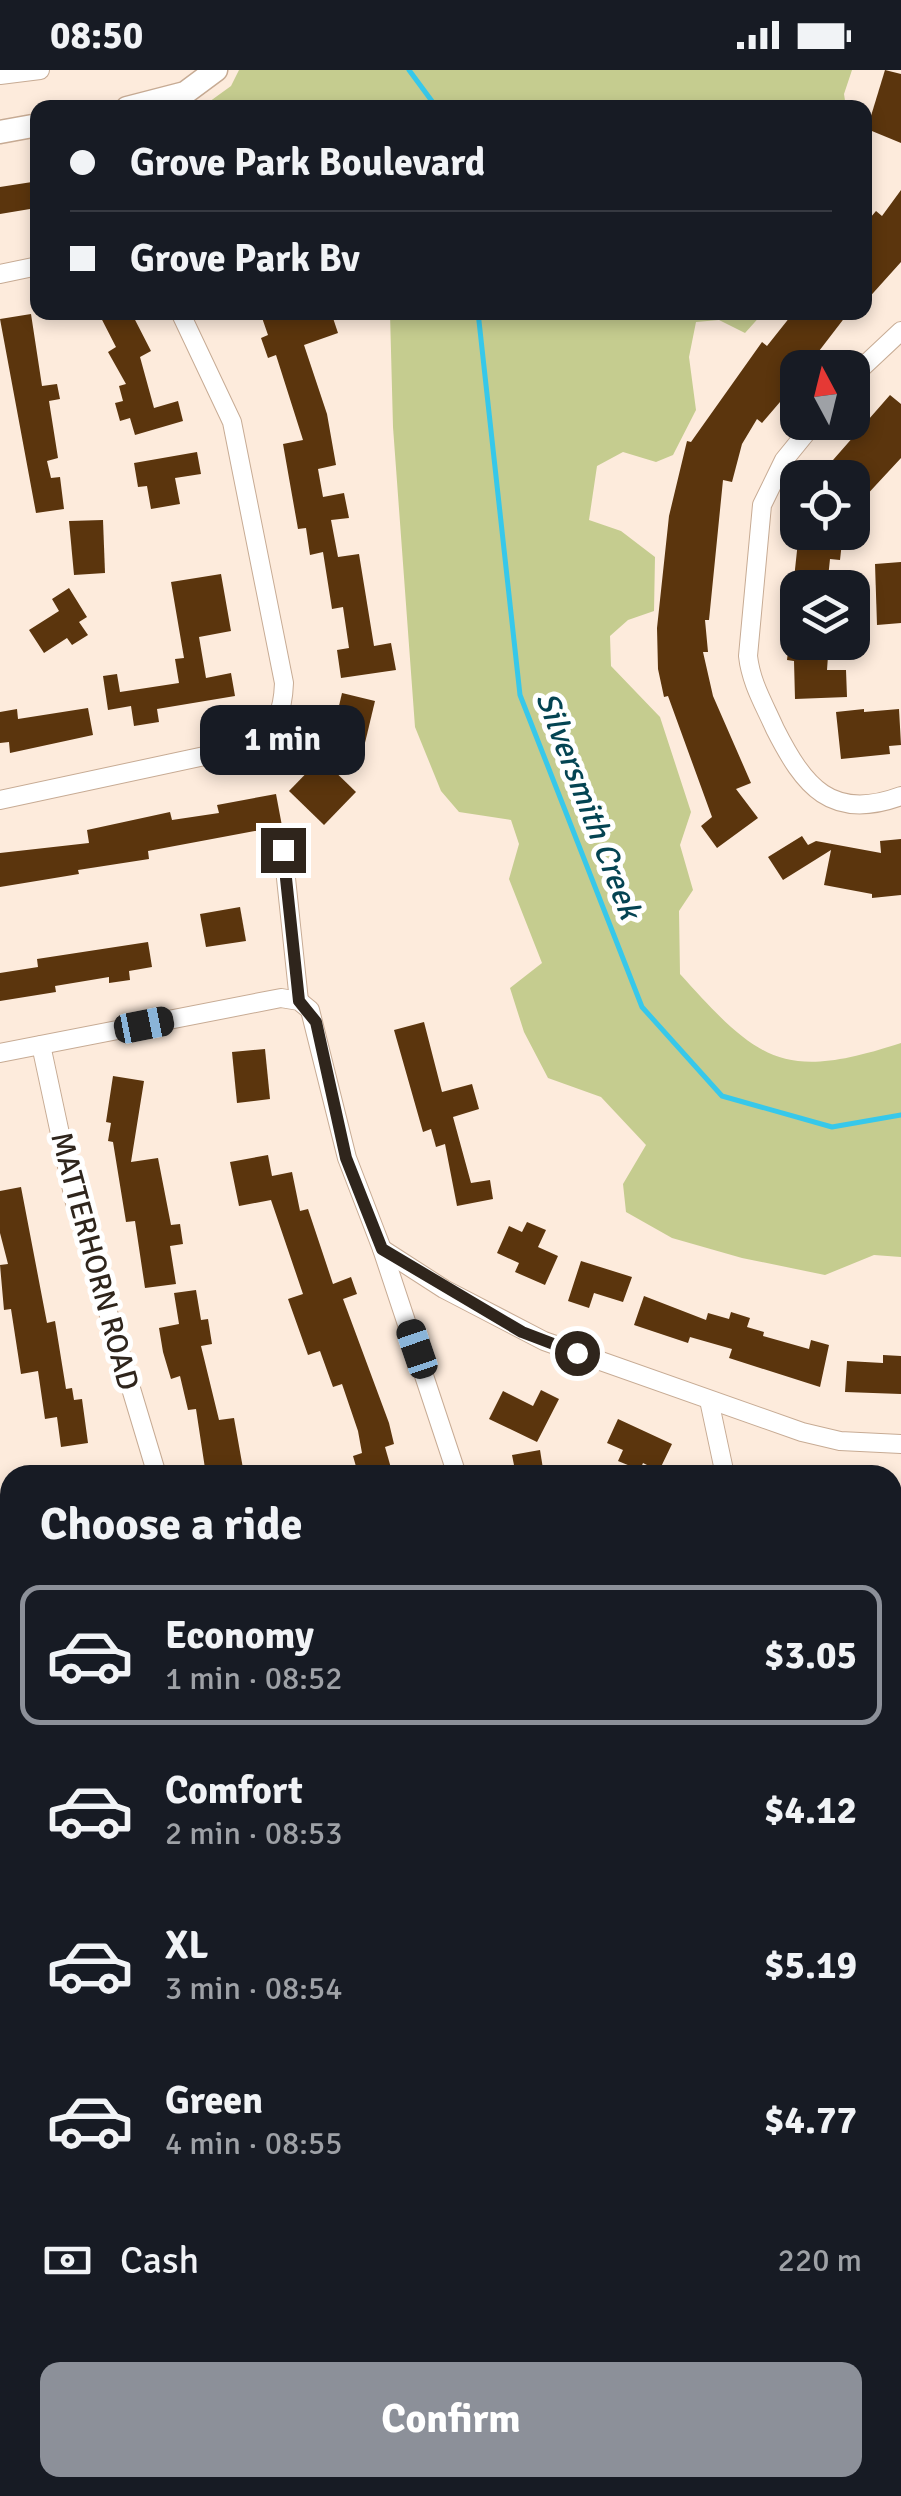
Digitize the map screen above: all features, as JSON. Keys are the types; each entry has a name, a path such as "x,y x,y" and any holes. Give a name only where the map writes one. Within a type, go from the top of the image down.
{"street":[{"path":"0,75 40,70"},
{"path":"160,100 184,94 216,70"},
{"path":"0,132 30,126"},
{"path":"0,274 30,268"},
{"path":"0,800 220,756 252,746 273,728 283,704 284,683 232,422 184,320"},
{"path":"870,359 901,331"},
{"path":"800,440 784,460 762,505 748,656 751,678 795,769 810,788 829,799 860,805 901,796"},
{"path":"283,850 299,1001 316,1022 346,1158 382,1249 455,1465"},
{"path":"0,1053 282,998 299,1001"},
{"name":"MATTERHORN ROAD","path":"41,1045 74,1200 155,1465"},
{"path":"382,1249 522,1332 709,1400 840,1441 901,1444"},
{"path":"709,1400 724,1465"}],"green space":[{"path":"239,70 852,70 845,100 212,100 231,86"},
{"path":"390,320 719,320 696,322 689,357 696,410 673,455 656,462 623,452 597,466 589,520 621,531 655,557 654,611 628,620 610,636 611,666 660,717 691,812 680,845 693,890 679,911 680,974 732,1028 777,1056 828,1061 901,1043 901,1257 874,1255 825,1275 672,1238 626,1212 623,1184 646,1145 601,1097 548,1078 524,1032 510,988 542,963 509,879 519,844 511,820 459,812 441,791 415,727 393,427"},
{"path":"719,320 757,320 745,333"}],"building":[{"path":"885,70 901,74 901,143 872,131 872,113"},
{"path":"30,182 30,209 0,214 0,187"},
{"path":"901,190 901,262 872,294 872,216 876,211 882,216"},
{"path":"30,314 42,386 57,384 60,399 49,401 58,458 47,461 51,478 60,477 64,509 36,513 0,319"},
{"path":"102,320 135,320 151,351 140,357 154,408 178,401 183,421 135,435 130,418 120,421 115,403 123,401 119,386 126,384 108,352 116,347"},
{"path":"263,320 334,320 338,333 304,345 327,414 336,465 318,469 323,497 344,493 349,518 331,520 338,557 359,554 374,646 391,643 396,670 341,678 337,650 349,648 343,607 332,609 323,552 310,555 306,528 298,529 283,444 303,440 276,355 268,358 261,338 268,335"},
{"path":"788,320 843,320 820,350 780,350 780,402 762,423 757,419 742,444 732,482 723,480 709,620 705,620 708,652 703,652 713,696 751,783 736,789 758,818 717,848 701,826 712,817 668,696 664,697 658,669 657,628 669,516 687,441 691,442 762,342 767,346"},
{"path":"890,395 901,404 901,458 870,491 870,460 833,460 851,440 870,440 870,418"},
{"path":"197,452 201,474 175,478 180,504 151,509 147,486 138,487 134,463"},
{"path":"103,520 105,573 74,575 69,521"},
{"path":"797,550 841,550 840,560 830,559 829,570 795,570"},
{"path":"901,562 901,623 877,625 875,564"},
{"path":"221,574 231,631 199,637 206,678 231,673 235,696 157,709 159,722 134,726 131,706 108,710 103,676 117,674 120,692 179,683 175,659 184,658 171,582"},
{"path":"69,588 87,617 79,622 88,635 72,645 67,638 44,653 29,630 59,611 52,599"},
{"path":"787,660 828,660 827,670 846,670 847,697 795,699 794,661"},
{"path":"342,693 375,701 364,747 331,740"},
{"path":"88,708 93,735 10,753 9,742 0,743 0,712 17,709 18,719"},
{"path":"899,709 901,745 889,746 890,754 841,759 836,712"},
{"path":"321,758 356,792 324,825 289,791"},
{"path":"276,794 282,826 148,851 149,859 0,887 0,853 89,843 87,830 170,812 172,820 219,813 217,805"},
{"path":"802,836 808,845 816,841 881,853 880,841 901,839 901,895 872,898 872,894 824,885 831,850 783,880 768,857"},
{"path":"240,907 246,941 206,947 200,914"},
{"path":"148,942 152,967 129,971 130,980 109,983 109,977 55,986 56,992 0,1001 0,973 38,967 37,959"},
{"path":"424,1022 442,1092 472,1084 479,1109 453,1117 471,1183 490,1180 493,1199 457,1206 445,1144 436,1147 431,1129 423,1132 394,1030"},
{"path":"265,1049 270,1099 237,1103 232,1052"},
{"path":"113,1076 144,1081 131,1162 158,1158 171,1225 180,1224 183,1244 170,1246 176,1284 145,1288 135,1221 126,1222 113,1142 108,1141 111,1123 106,1122"},
{"path":"268,1155 272,1176 292,1172 300,1211 308,1209 333,1284 351,1277 357,1294 343,1299 389,1423 394,1444 385,1447 390,1465 356,1465 353,1456 362,1453 342,1384 333,1387 320,1351 308,1355 288,1299 303,1294 271,1200 239,1206 230,1162"},
{"path":"21,1187 47,1323 55,1321 66,1389 72,1388 74,1400 82,1399 88,1443 61,1447 57,1417 45,1419 38,1371 21,1374 11,1309 4,1310 0,1265 8,1264 0,1233 0,1191"},
{"path":"527,1222 546,1230 538,1247 558,1256 545,1285 515,1272 519,1263 497,1253 509,1226 522,1232"},
{"path":"581,1261 632,1277 623,1302 594,1293 589,1308 568,1301"},
{"path":"196,1290 201,1320 208,1319 212,1344 201,1346 219,1420 234,1418 242,1465 204,1465 196,1409 188,1410 180,1376 171,1379 163,1352 159,1328 179,1324 174,1293"},
{"path":"644,1296 706,1320 708,1313 729,1319 731,1312 750,1318 747,1327 764,1332 763,1336 809,1349 811,1340 829,1345 820,1387 729,1358 732,1349 690,1337 688,1343 634,1325"},
{"path":"883,1355 901,1356 901,1394 845,1392 847,1361 883,1363"},
{"path":"541,1390 559,1399 537,1442 489,1419 503,1391 533,1406"},
{"path":"618,1419 672,1444 662,1465 628,1465 618,1461 623,1450 607,1443"},
{"path":"540,1450 542,1465 514,1465 512,1455"}],"waterway":[{"name":"Silversmith Creek","path":"409,70 431,100"},
{"name":"Silversmith Creek","path":"479,320 520,695 642,1007 722,1096 832,1127 901,1115"}],"route":[{"path":"283,850 299,1001 316,1022 346,1158 382,1249 522,1332 577,1353"}]}
